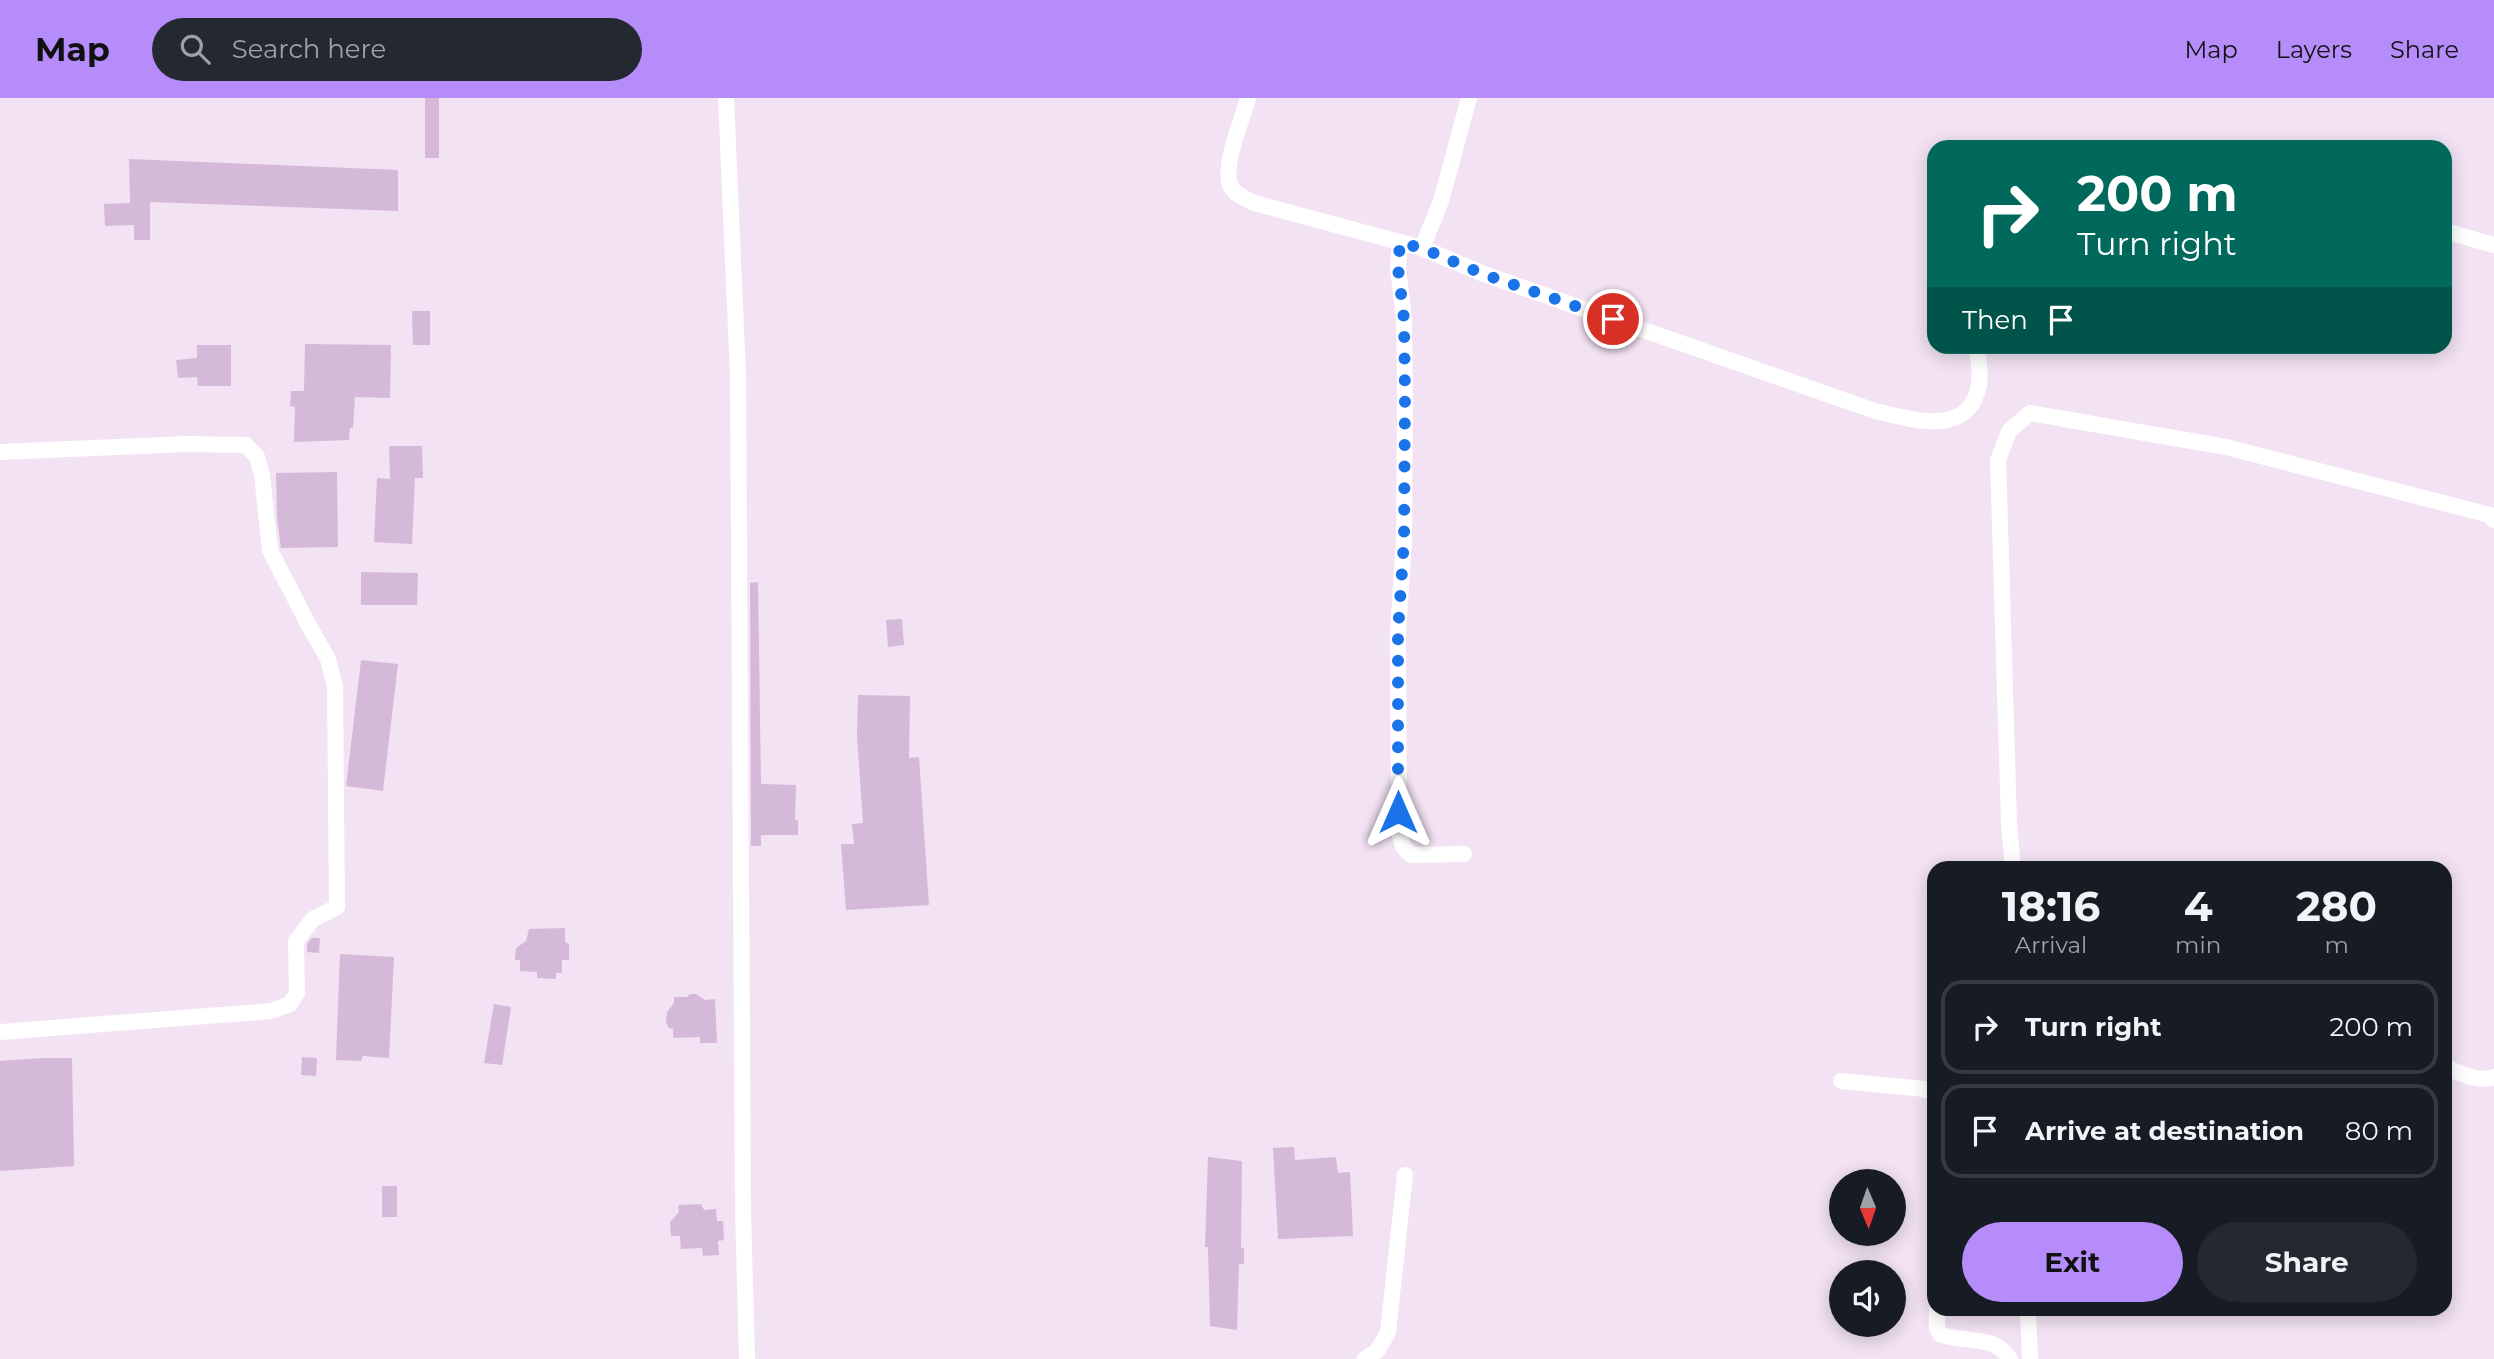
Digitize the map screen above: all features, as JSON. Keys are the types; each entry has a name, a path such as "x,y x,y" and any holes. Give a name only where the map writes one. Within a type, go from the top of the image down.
{"street":[{"path":"726,98 738,376 743,1208 747,1359"},
{"path":"1248,98 1232,151 1229,172 1231,187 1238,195 1254,203 1422,248 1483,274 1875,411 1926,423 1950,420 1975,400 1979,383 1978,354"},
{"path":"1422,248 1441,201 1469,98"},
{"path":"2452,233 2494,246"},
{"path":"1400,243 1398,268 1404,319 1405,407 1404,540 1398,632 1399,832 1403,847 1411,855 1464,854"},
{"path":"2012,861 2008,824 1998,460 2009,431 2030,413 2227,447 2490,515 2494,520"},
{"path":"0,452 186,444 246,445 257,457 262,475 270,550 328,659 335,686 337,907 313,919 296,941 297,993 290,1004 271,1010 0,1032"},
{"path":"2452,1070 2475,1079 2494,1077"},
{"path":"1841,1081 1927,1090"},
{"path":"1365,1359 1378,1350 1388,1332 1405,1175"},
{"path":"1937,1316 1940,1334 1985,1341 2001,1349 2010,1359"},
{"path":"2028,1316 2030,1359"}],"building":[{"path":"425,98 439,98 439,158 425,158"},
{"path":"129,159 398,170 398,211 150,202 150,240 134,240 134,225 105,226 104,204 130,203"},
{"path":"412,311 430,311 430,345 413,345"},
{"path":"305,344 391,345 390,398 355,397 353,428 350,428 349,440 294,442 295,407 290,406 291,391 304,391"},
{"path":"197,345 231,345 231,386 198,386 197,377 178,378 176,360 197,358"},
{"path":"389,446 422,446 423,478 415,478 412,544 374,542 377,478 390,479"},
{"path":"337,472 338,547 281,548 276,473"},
{"path":"361,572 418,573 417,605 361,605"},
{"path":"758,582 761,784 796,785 795,820 798,820 798,835 761,835 761,846 751,846 750,583"},
{"path":"902,619 904,645 888,647 886,620"},
{"path":"361,660 398,664 383,791 346,786"},
{"path":"858,695 910,696 909,758 919,757 929,905 846,910 841,844 854,844 852,824 863,823 857,736"},
{"path":"565,928 569,960 562,960 562,973 556,973 556,979 537,978 537,972 520,971 520,960 515,960 516,948 526,941 529,929"},
{"path":"312,938 320,938 319,953 307,952 307,944"},
{"path":"340,954 394,957 389,1058 363,1056 361,1061 336,1060"},
{"path":"696,994 705,1000 715,999 717,1043 700,1043 700,1037 673,1038 673,1029 666,1023 667,1012 674,1003 674,997 687,997"},
{"path":"494,1004 511,1007 502,1065 484,1063"},
{"path":"302,1057 317,1058 316,1076 301,1075"},
{"path":"72,1058 74,1166 0,1171 0,1061"},
{"path":"1294,1147 1295,1160 1336,1157 1338,1173 1350,1172 1353,1236 1278,1239 1273,1148"},
{"path":"1208,1157 1242,1161 1241,1248 1244,1248 1244,1264 1239,1264 1237,1330 1210,1326 1208,1247 1205,1247"},
{"path":"382,1186 397,1186 397,1217 382,1217"},
{"path":"701,1204 704,1210 716,1209 717,1221 723,1221 724,1240 718,1241 719,1255 703,1256 702,1248 681,1249 680,1236 671,1236 670,1222 679,1212 678,1205"}],"route":[{"path":"1398,812 1398,632 1404,540 1405,394 1404,319 1398,268 1400,243 1422,248 1483,274 1613,319"}]}
